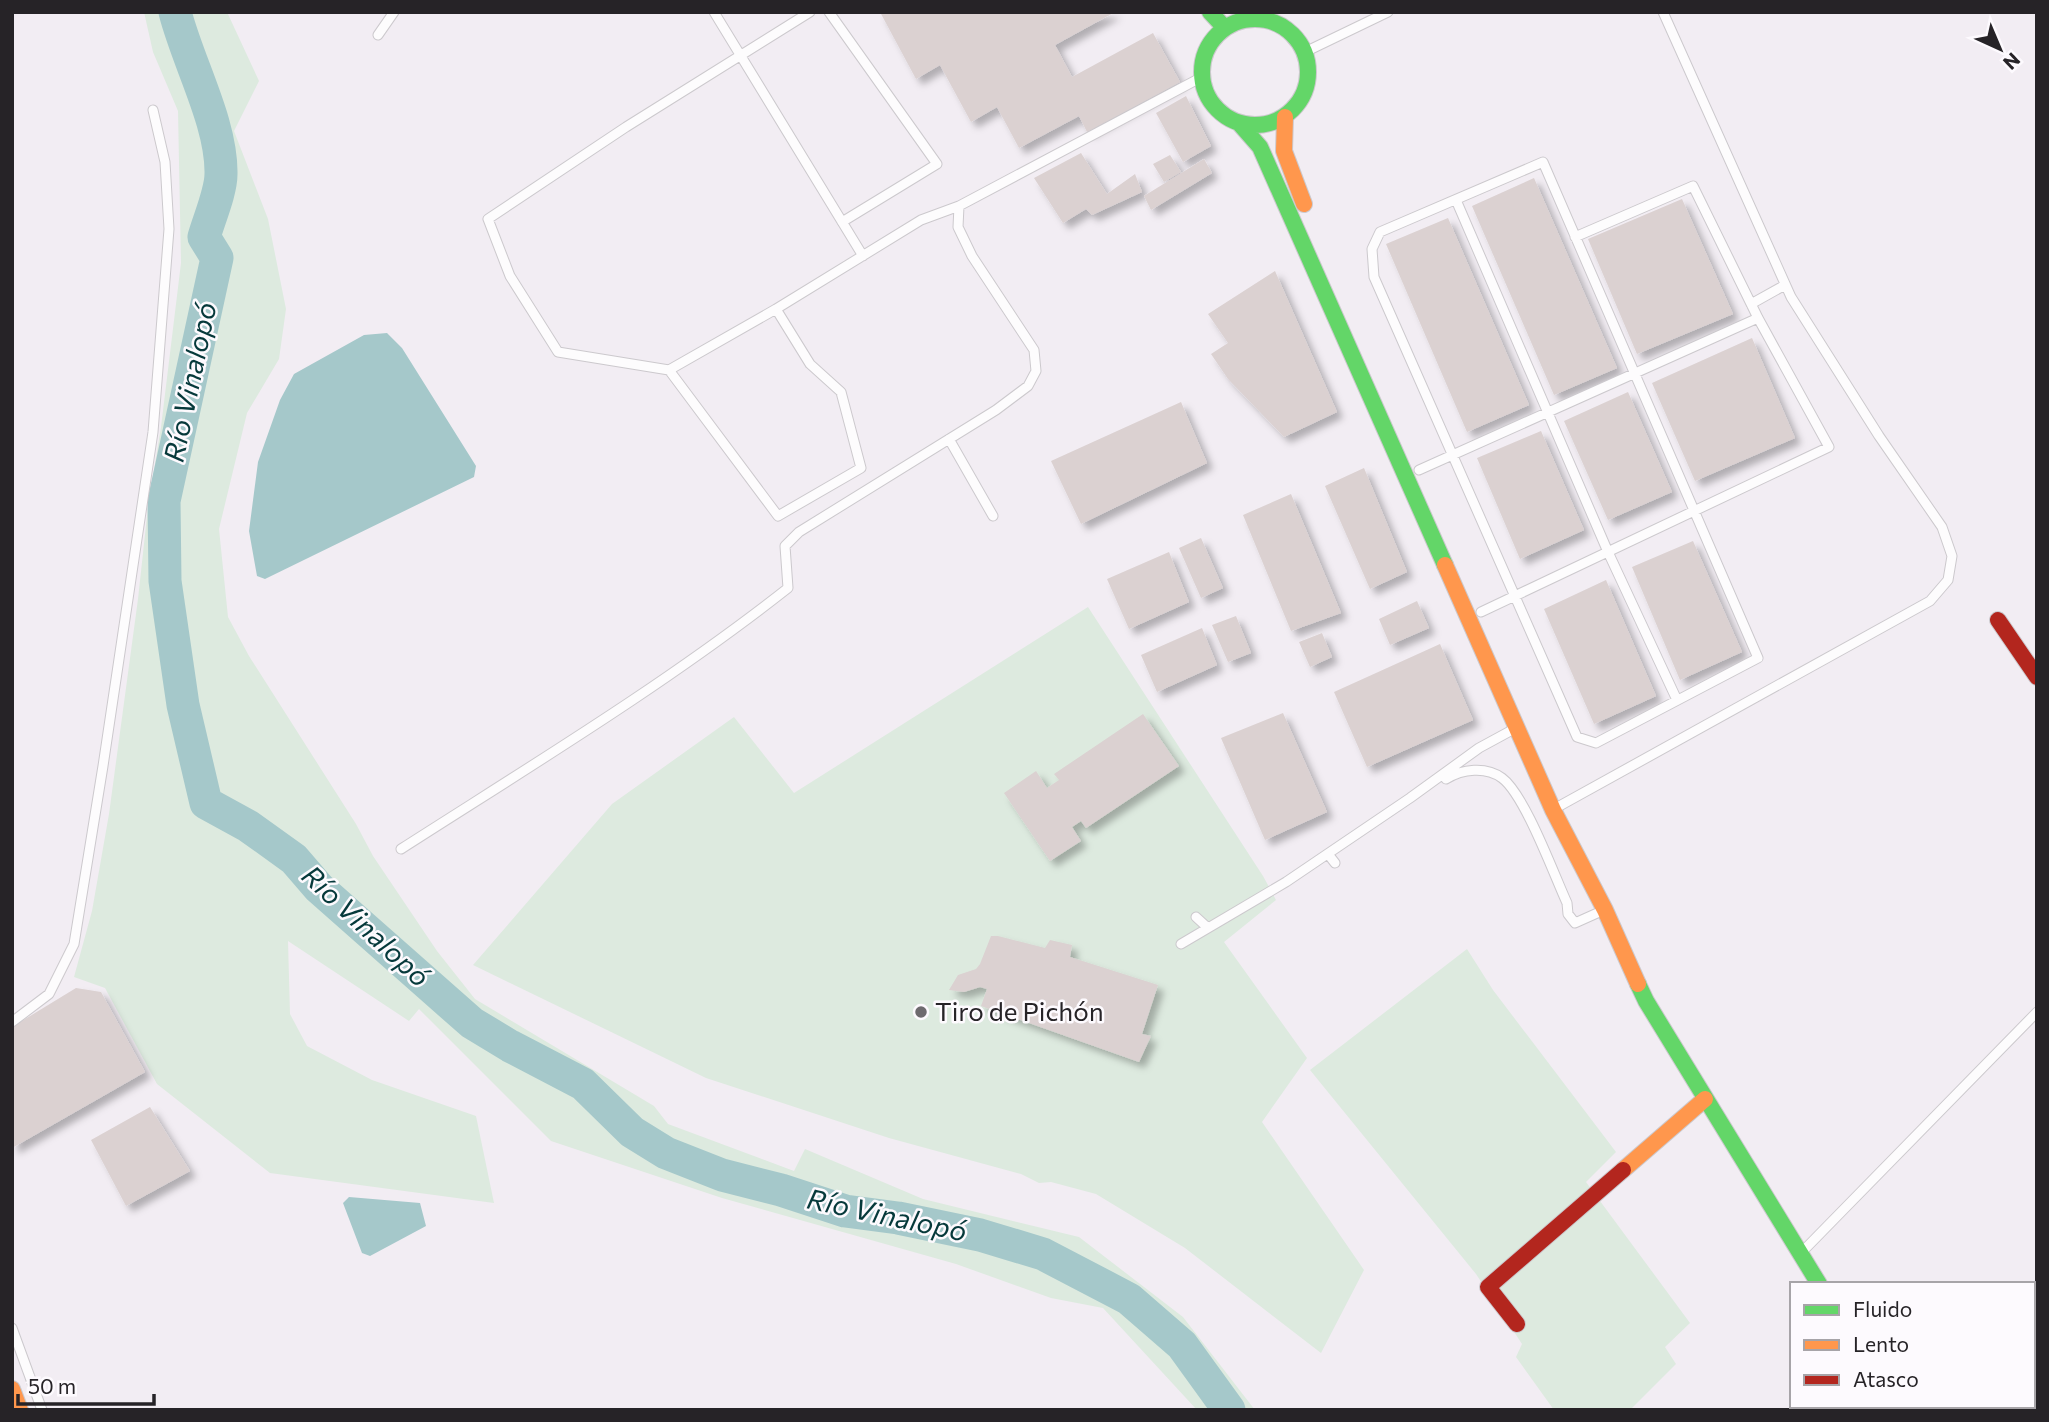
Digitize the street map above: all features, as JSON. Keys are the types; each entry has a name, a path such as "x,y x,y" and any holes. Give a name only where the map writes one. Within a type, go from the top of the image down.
{"main road":[{"path":"1210,12 1225,28"},
{"path":"1239,123 1262,125 1285,117 1303,98 1308,85 1306,52 1297,37 1283,26 1266,19 1249,19 1225,28 1207,50 1202,77 1204,88 1214,106 1223,115 1239,123 1261,147 1516,728 1558,806"},
{"path":"1285,117 1284,151 1308,215"},
{"path":"1353,317 1481,612 1558,806 1646,1001 1818,1282"},
{"path":"1998,620 2037,677"},
{"path":"1517,1324 1488,1287 1705,1099"},
{"path":"12,1389 20,1410"}],"lane":[{"path":"378,35 394,12"},
{"path":"714,12 863,256"},
{"path":"810,12 626,127 488,219 510,276 558,352 670,370 921,220 958,206 1202,77"},
{"path":"829,12 937,164 842,222"},
{"path":"1306,52 1388,12"},
{"path":"1558,806 1930,601 1948,580 1952,556 1942,527 1879,436 1791,298 1663,12"},
{"path":"12,1022 49,994 74,944 103,766 154,419 169,229 166,162 153,110"},
{"path":"1543,162 1575,237 1758,658 1595,743 1577,737 1374,277 1371,249 1380,232 1543,162"},
{"path":"1481,612 1829,447 1751,304 1693,186 1575,237"},
{"path":"1455,200 1608,552 1677,700"},
{"path":"401,849 618,709 749,618 788,588 785,546 799,533 996,410 1028,386 1035,371 1034,350 972,256 958,227 958,206"},
{"path":"1751,304 1785,285"},
{"path":"670,370 778,516 861,468 841,392 810,364 776,309"},
{"path":"1419,470 1758,317"},
{"path":"949,439 993,516"},
{"path":"1181,944 1286,882 1479,748 1516,728"},
{"path":"1410,798 1454,774 1472,770 1489,772 1502,778 1516,793 1567,903 1568,914 1575,923 1605,910"},
{"path":"1328,854 1335,863"},
{"path":"1196,917 1208,928"},
{"path":"1801,1253 2037,1012"},
{"path":"12,1328 42,1410"}],"shaded area":[{"path":"144,12 227,12 259,81 234,131 268,219 286,309 279,359 247,413 219,529 228,617 249,656 356,824 373,856 437,951 475,999 654,1106 668,1124 794,1171 805,1149 923,1199 1079,1237 1183,1317 1255,1410 1197,1410 1103,1308 1051,1298 956,1264 722,1198 551,1141 419,1009 409,1021 288,941 290,1014 307,1046 372,1080 476,1116 494,1203 270,1173 157,1084 105,988 74,977 92,911 109,814 181,263 178,111 153,52"},
{"name":"Tiro de Pichón","path":"1088,607 1276,900 1224,942 1307,1058 1262,1122 1364,1270 1321,1353 1185,1248 1096,1194 1051,1182 1039,1183 1021,1174 889,1138 706,1078 473,965 612,804 734,717 794,793"},
{"path":"1467,949 1493,990 1616,1152 1586,1182 1690,1323 1665,1347 1676,1364 1630,1410 1554,1410 1516,1357 1522,1344 1476,1274 1310,1070"}],"water":[{"path":"387,333 402,348 476,466 474,477 265,579 257,576 249,531 258,462 280,400 294,374 364,335"},
{"path":"349,1197 420,1203 426,1226 370,1256 362,1253 343,1203"}],"building":[{"path":"880,12 1115,12 1055,45 1072,77 1153,33 1180,82 1087,132 1079,116 1019,148 997,107 971,122 940,65 916,79"},
{"path":"1186,96 1211,146 1183,162 1156,113"},
{"path":"1081,153 1107,194 1135,174 1142,192 1092,215 1086,209 1063,223 1034,178"},
{"path":"1170,155 1181,172 1164,182 1153,164"},
{"path":"1204,159 1212,173 1151,210 1144,196"},
{"path":"1534,178 1617,368 1554,395 1472,206"},
{"path":"1682,199 1733,314 1637,354 1588,239"},
{"path":"1448,218 1529,405 1467,432 1386,244"},
{"path":"1275,271 1337,412 1284,437 1228,379 1211,354 1228,343 1208,314"},
{"path":"1752,338 1795,438 1695,481 1652,383"},
{"path":"1628,392 1672,492 1608,520 1564,421"},
{"path":"1181,402 1207,463 1081,524 1051,461"},
{"path":"1541,431 1584,530 1520,559 1477,458"},
{"path":"1364,468 1407,572 1370,589 1325,486"},
{"path":"1291,494 1341,613 1291,631 1243,515"},
{"path":"1201,538 1223,588 1201,598 1179,548"},
{"path":"1693,541 1742,652 1680,680 1632,567"},
{"path":"1169,552 1189,602 1129,629 1107,579"},
{"path":"1606,580 1656,696 1594,724 1544,609"},
{"path":"1417,601 1429,628 1390,645 1379,619"},
{"path":"1236,616 1251,653 1228,662 1212,625"},
{"path":"1202,628 1217,665 1157,692 1141,655"},
{"path":"1322,633 1332,657 1310,667 1299,642"},
{"path":"1440,644 1473,720 1367,767 1334,692"},
{"path":"1283,713 1327,812 1265,840 1221,738"},
{"path":"1143,714 1179,766 1086,828 1081,821 1072,827 1081,841 1050,861 1004,793 1036,771 1047,788 1059,780 1054,774"},
{"path":"991,936 1045,948 1050,940 1072,945 1070,957 1158,985 1142,1034 1151,1036 1139,1062 981,1006 987,989 980,987 964,992 949,990 958,975 976,969 980,964"},
{"path":"76,988 101,992 145,1072 12,1148 12,1027"},
{"path":"150,1107 190,1171 126,1206 91,1140"}],"waterway":[{"name":"Río Vinalopó","path":"175,12 216,134 221,174 217,197 204,237 217,258 164,501 165,581 183,705 206,803 248,826 294,859 319,888 472,1023 583,1084 632,1132 666,1153 722,1175 781,1190 845,1211 898,1218 980,1235 1043,1254 1129,1299 1182,1345 1229,1410"}],"traffic: fast":[{"path":"1210,12 1225,28"},
{"path":"1255,19 1275,23 1293,34 1304,52 1308,72 1304,92 1293,110 1275,121 1255,125 1235,121 1217,110 1206,92 1202,72 1206,52 1217,34 1235,23 1255,19"},
{"path":"1239,123 1260,147 1445,565"},
{"path":"1638,984 1818,1282"}],"traffic: slow":[{"path":"1285,117 1284,151 1304,204"},
{"path":"1445,565 1553,810 1605,910 1638,984"},
{"path":"1623,1170 1705,1099"},
{"path":"12,1389 20,1410"},
{"path":"1904,1410 1910,1408"}],"traffic: jam":[{"path":"1998,620 2037,677"},
{"path":"1517,1324 1488,1287 1623,1170"},
{"path":"1972,1408 1978,1410"}],"place":[{"name":"Tiro de Pichón","path":"921,1012"}]}
